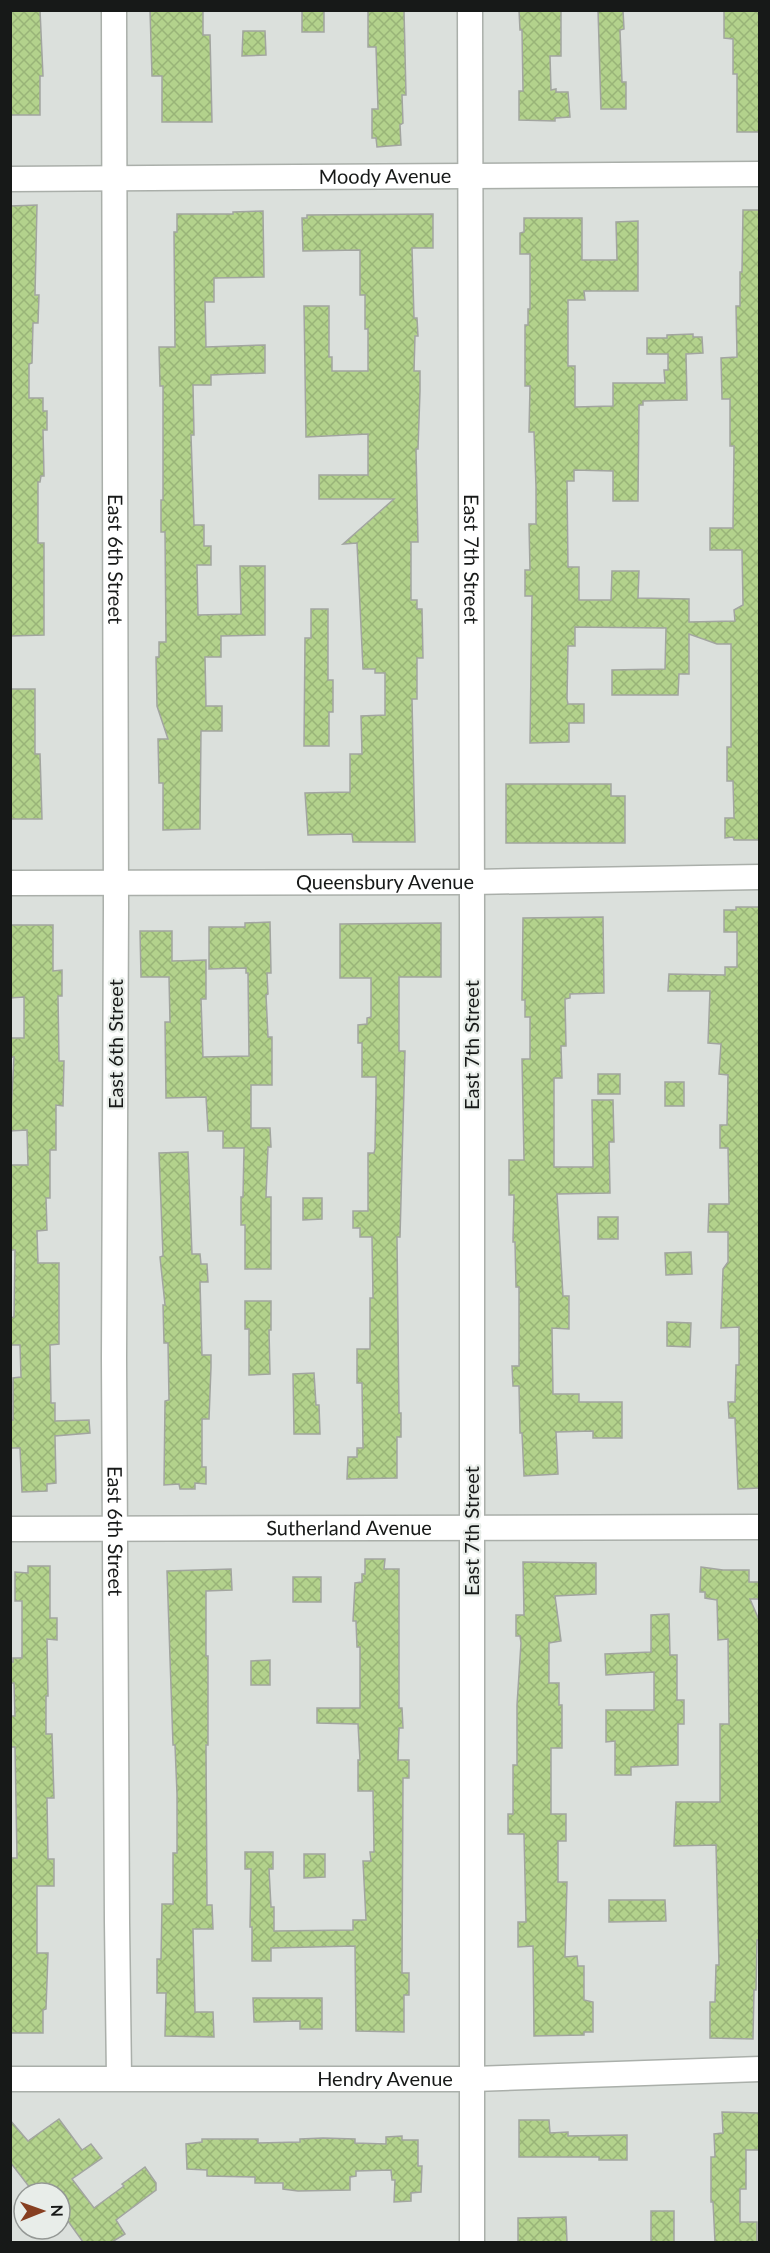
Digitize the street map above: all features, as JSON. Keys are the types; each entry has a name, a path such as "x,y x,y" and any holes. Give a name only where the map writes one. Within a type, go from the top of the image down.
{"street":[{"name":"East 6th Street","path":"114,10 119,2078"},
{"name":"East 7th Street","path":"470,10 472,2242"},
{"name":"Moody Avenue","path":"10,179 759,174"},
{"name":"Queensbury Avenue","path":"10,883 472,882 759,877"},
{"name":"Sutherland Avenue","path":"10,1529 759,1527"},
{"name":"Hendry Avenue","path":"10,2079 473,2079 759,2069"}],"building":[{"path":"10,10 40,10 43,76 40,76 40,115 10,115"},
{"path":"150,10 203,10 203,35 210,35 212,122 162,122 162,76 152,76"},
{"path":"302,10 324,10 324,32 302,32"},
{"path":"368,10 404,10 406,95 402,95 401,145 377,147 376,138 372,138 372,109 378,109 376,47 368,47"},
{"path":"519,10 561,10 561,56 550,56 551,90 568,92 570,117 555,118 555,121 519,120 519,91 523,91 522,30 520,30"},
{"path":"598,10 623,10 624,29 620,30 622,82 626,82 626,109 601,109"},
{"path":"724,10 759,10 759,132 737,132 737,74 733,74 733,39 724,38"},
{"path":"243,31 265,31 266,55 242,56"},
{"path":"37,205 35,295 39,295 38,323 33,323 32,363 29,364 29,398 43,398 43,411 47,411 47,430 43,430 44,476 41,476 38,482 38,543 44,543 44,635 10,636 10,206"},
{"path":"743,210 759,210 759,840 725,838 725,818 734,818 733,781 727,781 727,747 731,747 731,644 717,644 689,634 689,674 679,674 678,695 612,695 612,670 665,669 666,628 575,627 575,646 568,646 567,699 568,704 584,704 584,723 569,723 569,742 530,743 532,596 525,596 525,570 530,570 529,524 536,524 536,487 534,432 529,432 530,386 525,386 525,325 528,325 528,309 530,309 530,254 520,254 520,233 524,232 524,218 582,218 582,260 617,260 616,222 638,221 638,291 584,291 585,300 568,300 568,366 575,366 575,407 613,406 613,383 665,383 664,370 668,370 668,354 647,354 647,338 693,334 693,337 702,337 703,353 686,354 687,400 643,401 643,405 639,405 638,501 613,501 613,471 574,470 574,481 567,481 568,567 579,567 579,600 611,600 612,571 639,571 638,598 689,599 689,622 735,621 734,610 743,605 742,550 710,550 710,528 733,528 734,446 730,446 730,399 722,399 721,358 737,357 736,306 740,306"},
{"path":"263,211 264,277 214,278 214,302 205,302 206,347 265,345 265,373 211,375 211,385 193,385 194,435 191,435 194,525 204,525 204,546 211,546 211,565 197,565 198,615 241,614 240,566 265,566 265,635 221,636 221,657 205,657 206,706 222,706 222,731 201,731 200,829 163,830 163,783 159,783 158,739 168,739 157,706 156,657 159,657 159,642 166,642 165,532 161,532 163,386 160,386 159,347 175,347 174,232 177,232 177,214 233,214 233,212"},
{"path":"433,214 433,248 412,248 414,318 417,318 418,336 415,336 414,371 420,371 420,391 418,449 416,449 418,542 411,542 411,600 417,600 417,609 422,609 423,658 417,658 417,699 412,699 415,842 353,842 352,834 308,835 305,793 350,792 350,754 362,754 361,716 385,715 385,673 375,673 375,669 363,669 357,543 343,544 394,499 319,499 319,475 368,475 368,434 306,437 304,306 329,306 329,357 332,357 332,371 368,371 368,329 365,329 365,295 360,295 360,250 303,251 302,218 307,218 307,215"},
{"path":"311,609 328,609 328,680 333,680 333,712 329,712 329,746 304,746 305,638 311,638"},
{"path":"10,689 35,689 35,754 40,754 42,819 10,819"},
{"path":"506,784 611,784 611,796 625,796 625,843 506,843"},
{"path":"736,907 759,907 759,1488 738,1489 735,1418 729,1418 728,1402 735,1402 736,1365 739,1365 739,1327 721,1328 723,1269 728,1262 728,1232 708,1232 709,1204 729,1204 728,1148 720,1148 720,1125 727,1125 728,1075 719,1074 721,1044 708,1043 710,991 668,991 669,974 725,975 725,967 737,967 737,932 724,932 724,910 736,910"},
{"path":"603,917 604,993 570,994 570,998 565,999 566,1046 561,1046 562,1078 554,1078 554,1167 593,1167 592,1100 613,1100 614,1142 609,1142 610,1193 557,1194 563,1296 569,1296 569,1329 552,1328 553,1394 579,1394 579,1402 622,1402 622,1438 593,1438 593,1431 556,1432 558,1474 524,1476 519,1386 513,1386 512,1366 519,1366 519,1287 516,1287 515,1242 513,1242 514,1195 509,1195 509,1160 524,1160 522,1059 530,1059 530,1017 525,1017 525,1000 522,1000 523,918"},
{"path":"270,922 271,973 267,973 268,994 266,995 268,1037 272,1037 272,1085 251,1085 251,1128 270,1128 271,1147 268,1147 266,1197 271,1197 271,1269 245,1269 245,1225 241,1225 244,1148 223,1148 223,1131 208,1131 206,1097 166,1098 165,1022 170,1022 169,977 141,977 140,931 172,931 172,961 206,960 206,999 201,999 203,1057 249,1056 248,973 246,973 246,968 209,969 209,927 245,927 245,923"},
{"path":"441,923 441,977 399,977 399,1051 405,1051 400,1237 397,1237 401,1437 397,1437 397,1478 347,1479 348,1457 357,1457 357,1448 363,1448 362,1383 357,1383 357,1349 370,1349 370,1298 373,1298 372,1237 360,1237 360,1228 353,1228 353,1211 368,1211 368,1153 374,1153 375,1149 376,1077 362,1077 362,1043 358,1043 358,1025 367,1024 367,1018 371,1017 371,978 340,978 340,924"},
{"path":"10,925 53,925 53,971 62,970 62,996 58,996 59,1061 64,1061 63,1106 56,1105 56,1150 50,1150 50,1198 46,1198 47,1230 37,1231 38,1263 59,1263 59,1344 50,1345 51,1403 55,1403 55,1421 89,1420 90,1433 55,1436 56,1483 47,1484 47,1491 22,1492 20,1448 10,1448 13,1378 21,1377 20,1345 10,1345 10,1318 14,1317 15,1250 10,1250 11,1165 28,1165 27,1130 10,1131 14,1057 10,1057 10,1038 24,1038 24,997 10,998"},
{"path":"598,1074 620,1074 620,1094 598,1094"},
{"path":"665,1082 684,1082 684,1106 665,1106"},
{"path":"188,1152 192,1254 200,1254 201,1264 207,1264 208,1282 200,1282 202,1355 211,1355 211,1367 209,1419 202,1419 202,1467 206,1467 206,1484 195,1483 195,1489 180,1489 179,1484 164,1485 165,1401 169,1400 168,1343 164,1343 163,1305 165,1305 160,1257 163,1256 159,1153"},
{"path":"303,1198 322,1198 322,1219 303,1220"},
{"path":"598,1217 618,1217 618,1239 598,1239"},
{"path":"691,1252 692,1274 666,1275 665,1253"},
{"path":"245,1301 271,1301 270,1374 249,1375 249,1329 245,1329"},
{"path":"667,1322 691,1323 690,1347 667,1346"},
{"path":"314,1373 316,1405 319,1405 320,1434 294,1434 293,1374"},
{"path":"365,1559 385,1559 384,1569 399,1569 399,1708 402,1708 403,1728 399,1728 398,1760 409,1760 409,1778 403,1778 402,1973 409,1973 409,1995 404,1995 404,2032 356,2031 355,1946 271,1948 271,1961 252,1961 251,1869 245,1869 245,1852 273,1852 273,1869 269,1869 271,1907 274,1907 274,1931 353,1930 353,1920 366,1920 363,1861 371,1861 370,1852 374,1852 373,1791 358,1791 358,1760 360,1760 358,1724 317,1723 317,1708 360,1708 360,1647 357,1647 356,1621 353,1621 355,1583 362,1582 362,1574 365,1574"},
{"path":"523,1562 596,1563 596,1594 555,1596 561,1641 549,1643 549,1683 559,1683 559,1705 562,1705 562,1748 551,1748 551,1814 566,1814 566,1841 558,1841 558,1882 567,1882 565,1957 577,1956 578,1966 584,1966 584,2000 593,2002 593,2032 584,2032 584,2035 534,2036 533,1946 518,1947 518,1922 526,1922 524,1834 508,1834 508,1814 513,1814 513,1765 517,1765 517,1705 521,1643 520,1636 516,1636 516,1615 524,1615"},
{"path":"28,1566 50,1566 50,1618 57,1618 57,1640 47,1639 48,1696 46,1696 46,1734 52,1734 54,1798 47,1798 48,1859 54,1859 54,1886 37,1886 37,1953 48,1953 43,2033 10,2033 10,1858 17,1858 15,1747 11,1747 11,1716 15,1716 14,1683 10,1683 10,1662 13,1662 13,1658 22,1658 22,1601 15,1601 15,1572 28,1573"},
{"path":"701,1567 749,1570 749,1582 759,1582 759,1599 750,1599 759,1620 759,1940 757,1940 753,2039 710,2038 710,2002 715,2002 716,1965 719,1965 716,1845 674,1846 676,1802 720,1802 720,1724 729,1724 728,1639 718,1640 717,1600 705,1598 705,1592 700,1592"},
{"path":"231,1569 232,1590 206,1591 207,1905 212,1905 213,1929 193,1929 195,2012 213,2012 214,2037 165,2036 166,1993 157,1993 157,1959 161,1959 162,1904 173,1904 173,1853 177,1853 177,1794 175,1745 173,1745 167,1571"},
{"path":"293,1577 321,1577 321,1602 293,1602"},
{"path":"669,1614 670,1655 677,1655 677,1700 684,1700 684,1724 678,1724 678,1765 631,1767 631,1775 615,1775 615,1741 606,1742 606,1710 654,1710 654,1672 606,1675 605,1654 651,1652 651,1615"},
{"path":"270,1660 270,1685 251,1685 251,1661"},
{"path":"304,1854 325,1854 325,1877 304,1878"},
{"path":"609,1900 665,1900 666,1921 609,1922"},
{"path":"253,1998 322,1998 322,2029 300,2029 300,2021 254,2022"},
{"path":"722,2112 759,2113 759,2150 746,2150 746,2189 740,2189 740,2222 757,2222 757,2242 715,2242 713,2202 711,2202 711,2157 715,2157 714,2134 723,2133"},
{"path":"59,2119 82,2150 91,2144 102,2158 72,2179 94,2208 145,2167 156,2183 156,2190 116,2220 125,2234 112,2242 83,2242 72,2227 72,2181 25,2181 10,2162 10,2120 28,2141"},
{"path":"519,2120 549,2120 550,2133 568,2132 568,2136 627,2135 627,2160 599,2160 599,2157 519,2157"},
{"path":"402,2136 402,2140 418,2140 418,2166 422,2166 421,2192 411,2193 411,2201 394,2202 395,2180 392,2180 391,2170 356,2171 356,2176 350,2177 350,2190 298,2191 283,2189 283,2183 255,2183 255,2177 207,2176 207,2170 187,2169 186,2144 202,2142 202,2139 258,2139 258,2143 300,2142 300,2139 323,2138 355,2139 355,2143 386,2144 386,2137"},
{"path":"651,2211 674,2211 674,2242 651,2242"},
{"path":"566,2217 567,2242 518,2242 518,2218"}]}
